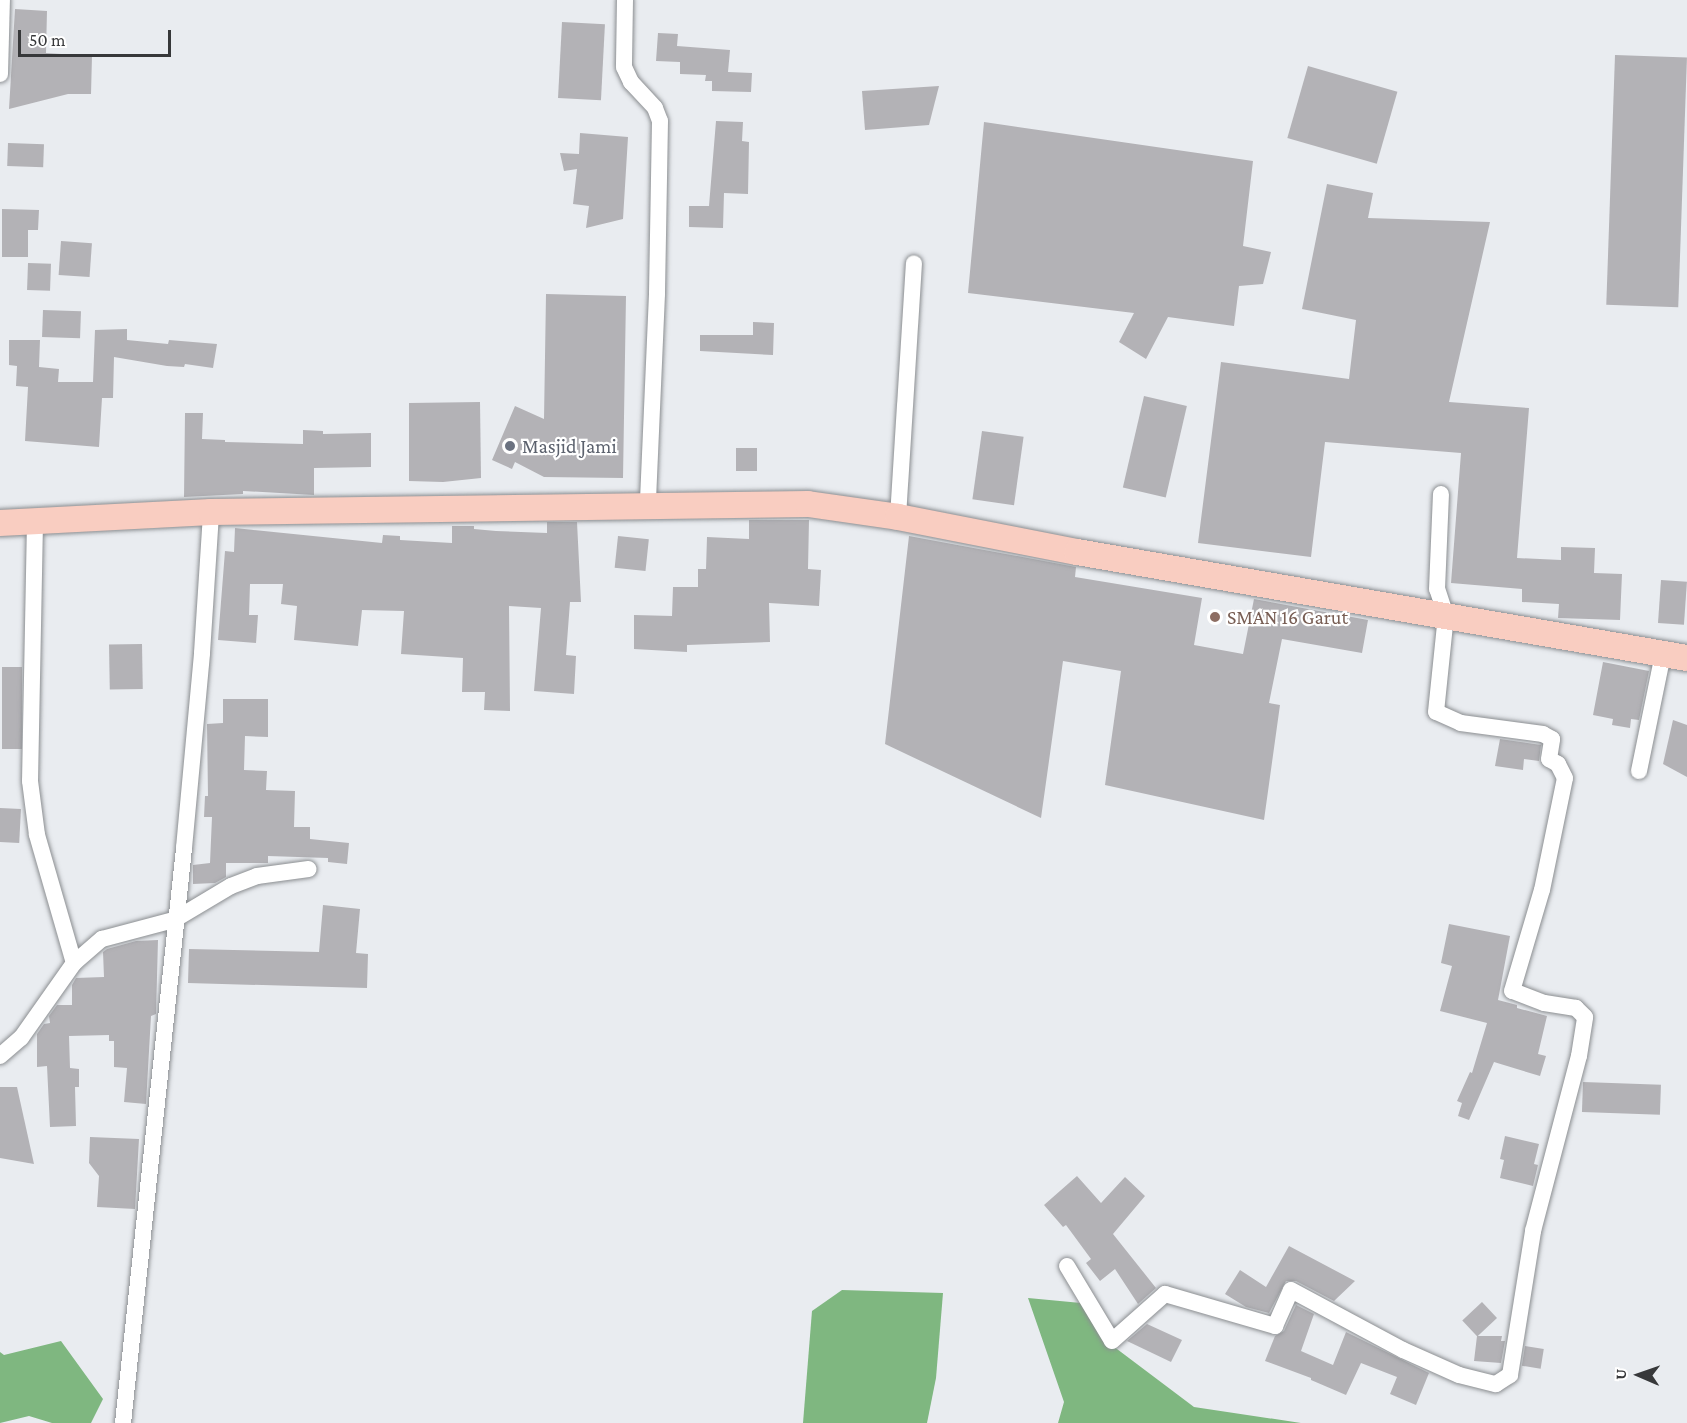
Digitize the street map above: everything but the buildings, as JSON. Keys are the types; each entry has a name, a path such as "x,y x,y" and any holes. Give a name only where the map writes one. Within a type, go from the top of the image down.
{"main road":[{"path":"0,524 211,512 648,504 808,504 898,517 1077,552 1675,656"}],"street":[{"path":"0,74 2,0"},
{"path":"626,0 624,67 631,82 655,108 660,121 657,294 648,504"},
{"path":"898,517 914,264"},
{"path":"1067,1266 1112,1341 1165,1294 1275,1326 1291,1290 1403,1350 1459,1375 1496,1384 1510,1375 1533,1231 1579,1056 1585,1017 1576,1008 1544,1003 1512,991 1542,890 1565,778 1558,764 1549,759 1552,739 1543,734 1461,723 1436,712 1446,616 1437,589 1441,494"},
{"path":"123,1423 160,1087 174,921 202,653 211,512"},
{"path":"35,522 30,781 37,835 74,963"},
{"path":"1639,771 1675,656"},
{"path":"0,1056 21,1038 74,963 102,939 174,921 231,886 257,876 309,869"}],"green space":[{"path":"842,1290 943,1293 936,1378 927,1423 803,1423 812,1311"},
{"path":"1028,1298 1081,1303 1113,1346 1194,1407 1301,1423 1058,1423 1064,1402"},
{"path":"61,1341 103,1399 91,1423 52,1423 29,1416 0,1423 0,1352 4,1355"}],"place":[{"name":"Masjid Jami","path":"510,446"},
{"name":"SMAN 16 Garut","path":"1215,617"}]}
